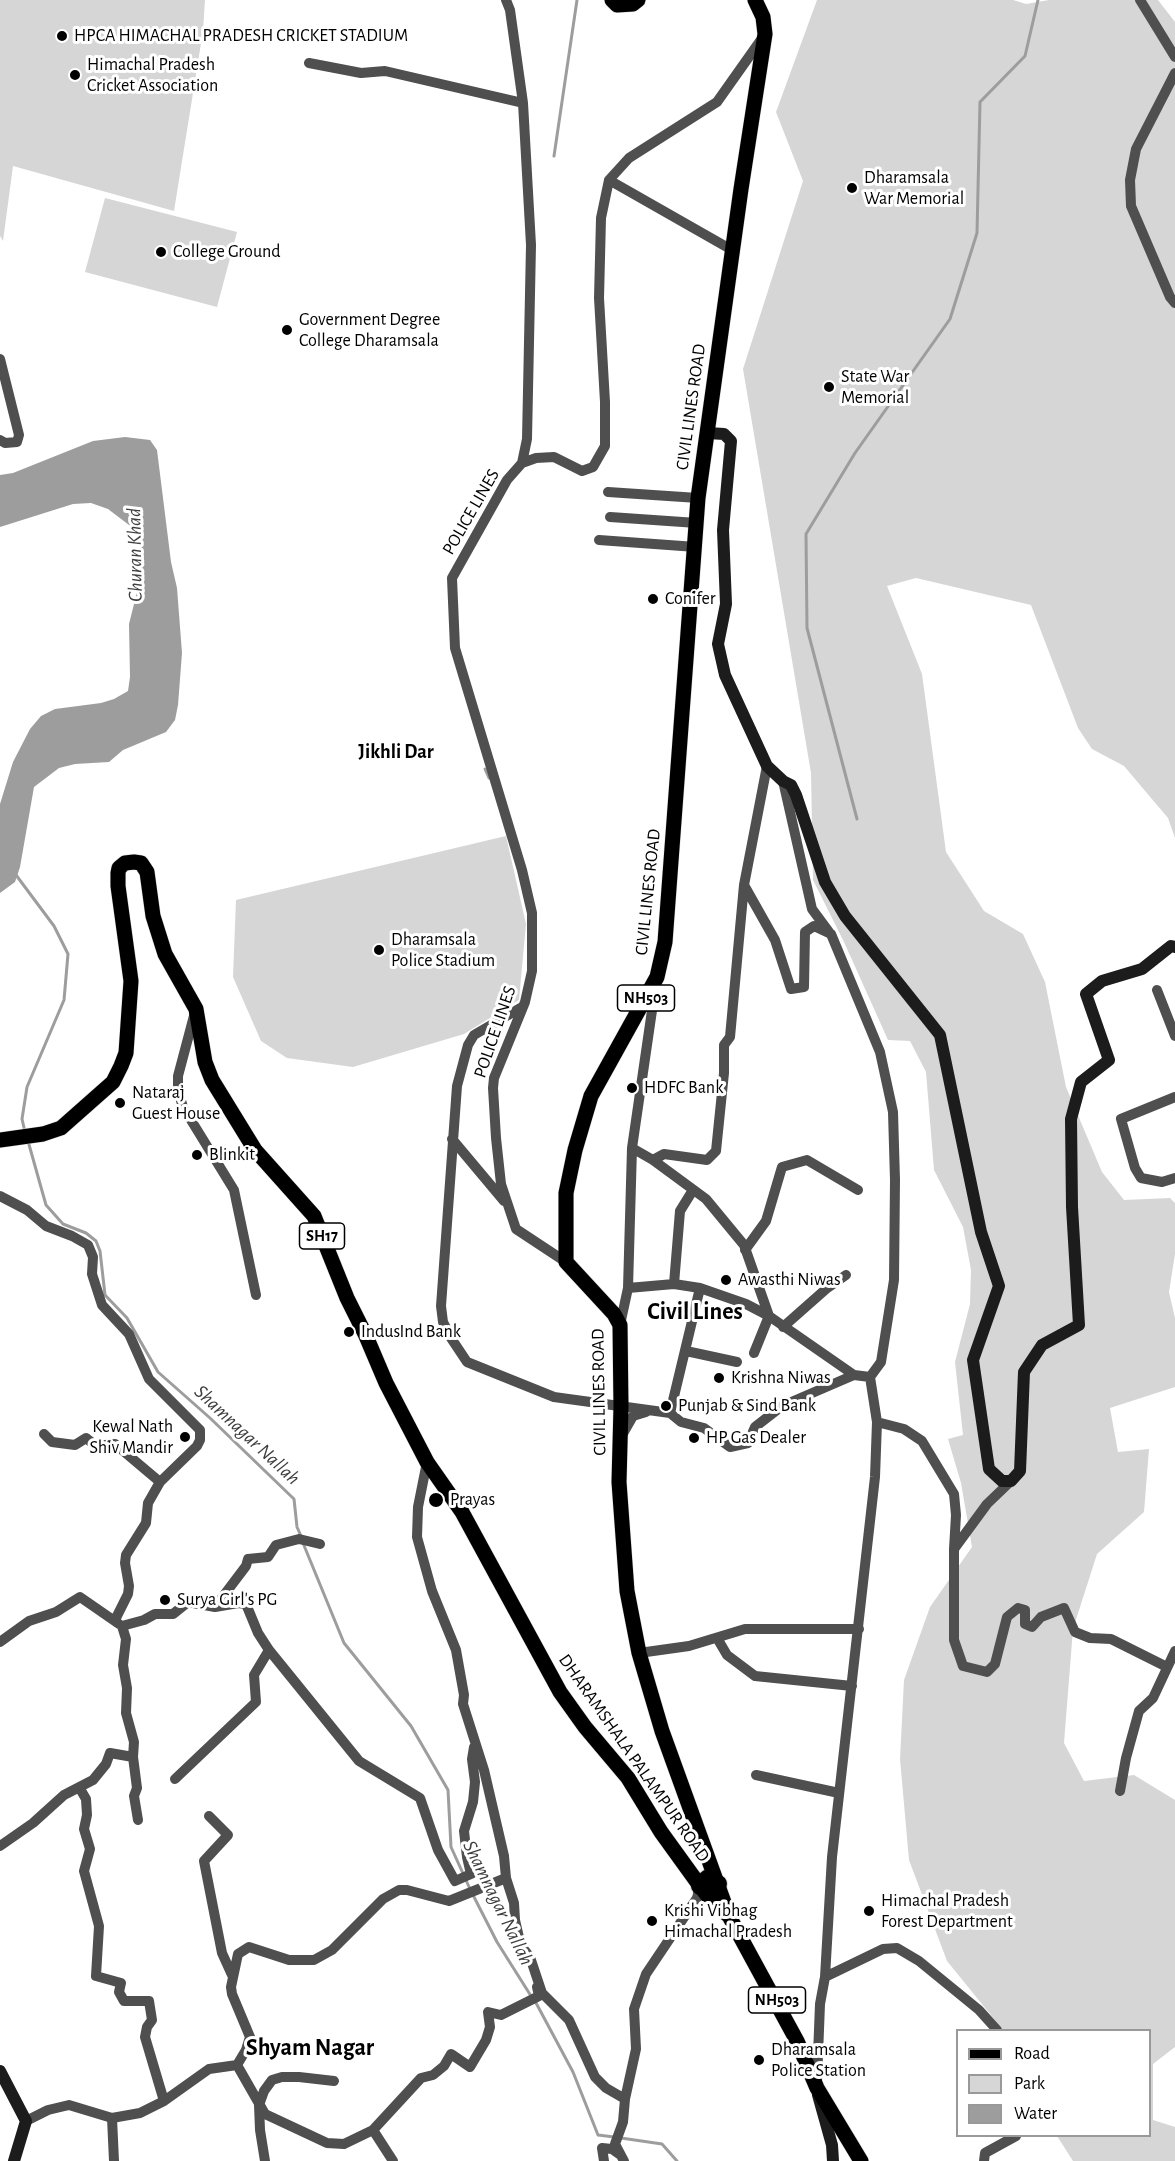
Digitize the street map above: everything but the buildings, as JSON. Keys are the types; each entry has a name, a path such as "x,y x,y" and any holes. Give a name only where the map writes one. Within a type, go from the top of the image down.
{"highway":[{"path":"700,1886 707,1879 718,1884"}],"main road":[{"path":"612,0 617,5 633,4 638,0"},
{"name":"NH503","path":"755,0 763,17 765,34"},
{"name":"CIVIL LINES ROAD","path":"729,1916 662,1731 639,1653 627,1591 621,1532 620,1325 614,1314 566,1262 566,1193 575,1150 591,1096 657,977 665,942 698,498 765,34"},
{"name":"DHARAMSHALA PALAMPUR ROAD","path":"0,1140 54,1132 67,1124 113,1082 124,1060 131,981 118,879 119,868 125,863 138,862 146,868 153,916 165,954 196,1009 205,1062 212,1080 255,1150 314,1216 346,1298 426,1462 462,1512 560,1692 585,1727 628,1778 661,1832 700,1886 713,1903 729,1916"},
{"name":"NH503","path":"729,1916 798,2041 817,2088 861,2161"}],"street":[{"path":"506,0 510,10 523,103 531,245 527,439 522,463"},
{"path":"1140,0 1175,57"},
{"path":"732,250 609,180 629,158 717,102 765,34"},
{"path":"309,63 361,73 385,71 523,103"},
{"path":"1175,73 1136,149 1130,180 1131,206 1170,297 1175,303"},
{"name":"POLICE LINES","path":"566,1262 516,1229 501,1184 495,1138 494,1078 522,1007 532,971 532,913 522,870 455,648 452,578 507,480 522,463 536,458 554,457 582,471 593,467 604,446 605,402 599,298 601,218 609,180"},
{"path":"0,359 19,435 17,442 5,443 0,440"},
{"path":"708,434 724,434 731,441 723,530 726,604 718,645 725,675 767,766 790,785 796,795 825,882 845,916 940,1035 981,1232 999,1286 973,1360 989,1468 1002,1481 1011,1481"},
{"path":"608,492 698,498"},
{"path":"610,517 697,523"},
{"path":"599,540 696,547"},
{"path":"652,1160 664,1154 707,1160 716,1151 724,1073 724,1045 730,1036 744,885 767,766"},
{"path":"783,781 812,909 831,934 880,1052 892,1112 895,1180 894,1280 881,1362 870,1377 877,1422 875,1476 832,1857 825,1977 819,2004 817,2088 832,2145 833,2161"},
{"path":"744,885 775,940 791,989 804,987 805,932 814,926 831,934"},
{"path":"954,1549 987,1504 1020,1471 1024,1372 1042,1345 1079,1324 1072,1207 1071,1119 1082,1082 1109,1060 1086,994 1102,981 1142,969 1171,946 1175,947"},
{"path":"620,1325 628,1288 632,1148 657,977"},
{"path":"1156,990 1175,1036"},
{"path":"522,1007 474,1035 468,1045 457,1086 441,1306 443,1322 467,1362 554,1397 670,1413 681,1422 704,1428 730,1447 748,1443 755,1427 782,1406 854,1375"},
{"path":"196,1009 178,1076 178,1090 183,1107 234,1190 256,1295"},
{"path":"1175,1097 1121,1119 1135,1167 1141,1178 1162,1182 1175,1178"},
{"path":"452,1139 508,1206"},
{"path":"632,1148 706,1199 744,1245 769,1316 754,1353"},
{"path":"746,1250 766,1221 782,1167 807,1160 858,1190"},
{"path":"674,1284 680,1211 693,1190"},
{"path":"0,1196 27,1210 46,1226 88,1245 93,1257 92,1274 102,1305 129,1334 149,1379 200,1430 201,1435 197,1446 160,1482 148,1503 143,1528 126,1555 129,1586 118,1623"},
{"path":"783,1327 826,1289 846,1275"},
{"path":"628,1288 674,1284 699,1288 746,1304 769,1316 854,1375 870,1377"},
{"path":"670,1413 686,1352 699,1288"},
{"path":"686,1352 737,1362"},
{"path":"620,1438 633,1416 650,1411"},
{"path":"877,1422 903,1429 922,1441 954,1494 956,1515 954,1640 963,1666 987,1672 995,1664 1007,1617 1018,1608 1025,1610 1025,1624 1032,1627 1041,1617 1064,1608 1075,1632 1090,1638 1111,1639 1167,1667"},
{"path":"44,1434 52,1442 75,1445 86,1438 96,1446 115,1444 160,1482"},
{"path":"426,1462 418,1507 417,1536 432,1590 456,1650 464,1695 463,1704 504,1856 506,1878 514,1903 514,1920 521,1946 530,1957 542,1993 569,2020 595,2077 606,2088 625,2098"},
{"path":"215,1607 246,1566 248,1558 268,1557 276,1545 299,1539 320,1544"},
{"path":"0,1642 29,1621 56,1612 80,1597 118,1623 126,1639 123,1665 127,1688 126,1713 134,1742 133,1757 137,1788 134,1796 138,1820"},
{"path":"118,1623 144,1620 155,1614 173,1614 188,1602 215,1607 246,1604 258,1633 269,1650 359,1761 420,1798 438,1850 455,1881 471,1874 466,1857 464,1831 473,1802 475,1782 472,1759 475,1743"},
{"path":"639,1653 689,1646 745,1629 859,1629"},
{"path":"717,1638 727,1655 755,1676 852,1686"},
{"path":"175,1779 256,1702 254,1674 269,1650"},
{"path":"1120,1791 1139,1711 1153,1698 1175,1651"},
{"path":"0,1846 33,1823 64,1795 93,1780 101,1772 110,1753 133,1757"},
{"path":"756,1775 839,1793"},
{"path":"79,1788 86,1799 87,1815 84,1829 90,1849 84,1871 99,1926 96,1976 121,1983 118,1992 124,2001 149,2001 152,2020 147,2027 145,2037 164,2101"},
{"path":"209,1816 228,1835 204,1862 222,1953 232,1975"},
{"path":"26,2121 48,2110 69,2105 112,2118 140,2113 164,2101 209,2070 237,2065 246,2050 250,2037 232,1994 232,1975 238,1954 249,1947 289,1960 314,1960 332,1950 383,1899 399,1890 449,1901 506,1878"},
{"path":"622,2158 615,2144 623,2122 625,2098 636,2049 634,2009 646,1974 697,1898 700,1886"},
{"path":"825,1977 883,1949 897,1948 919,1961 978,2010 995,2029"},
{"path":"237,2065 265,2114 327,2143 344,2144 372,2130 421,2078 433,2075 444,2066 451,2054 470,2067 490,2027 488,2012 501,2015 534,1998 530,1957"},
{"path":"0,2071 26,2121 14,2161"},
{"path":"265,2161 260,2130 260,2105 264,2091 272,2080 282,2077 334,2081"},
{"path":"112,2118 114,2161"},
{"path":"372,2130 393,2161"},
{"path":"832,2145 846,2136"},
{"path":"984,2161 985,2153 1014,2137"},
{"path":"604,2161 602,2148 612,2149 622,2158"}],"green space":[{"path":"0,0 205,0 203,31 174,211 13,166 3,241 0,236"},
{"path":"817,0 1013,0 1026,4 1049,0 1158,0 1175,22 1175,838 1168,818 1124,766 1092,749 1078,728 1031,605 916,578 887,586 922,674 946,852 984,911 1023,934 1045,982 1066,1087 1102,1172 1124,1200 1170,1198 1175,1203 1175,1254 1169,1292 1175,1318 1175,1387 1110,1408 1118,1452 1149,1449 1144,1512 1097,1554 1073,1629 1064,1743 1084,1781 1134,1775 1175,1800 1175,2047 1153,2064 1153,2120 1175,2127 1175,2161 1073,2161 1058,2137 1151,2137 1151,2029 1002,2029 947,1961 909,1860 900,1759 904,1680 930,1607 972,1547 961,1483 948,1439 963,1435 955,1362 970,1304 971,1270 963,1227 934,1170 926,1072 910,1041 888,1040 813,880 811,773 743,369 803,181 776,112"},
{"name":"College Ground","path":"105,198 237,232 217,307 85,272"},
{"name":"Dharamsala Police Stadium","path":"506,836 526,924 519,1000 464,1034 353,1067 287,1058 261,1041 233,977 236,900"}],"water":[{"path":"125,437 150,440 157,450 171,562 177,588 182,653 175,720 166,732 123,750 109,762 75,764 59,768 34,787 20,867 15,882 0,893 0,804 13,762 30,729 41,716 55,709 101,703 128,691 129,624 143,560 141,544 133,528 108,509 91,503 73,504 0,527 0,475 13,473 93,441"}],"waterway":[{"path":"554,156 577,0"},
{"path":"857,819 807,628 806,534 855,453 950,319 977,233 980,102 1025,56 1038,0"},
{"path":"485,769 489,778"},
{"name":"Shamnagar Nallah","path":"16,875 54,926 68,954 64,1000 27,1087 22,1119 25,1132"},
{"name":"Shamnagar Nallah","path":"28,1141 46,1205 63,1224 86,1233 96,1241 100,1251 105,1295 127,1318 158,1372 210,1418 294,1499 297,1527 301,1536"},
{"name":"Shamnagar Nallah","path":"303,1543 344,1643 411,1726 448,1790 451,1847 470,1889"},
{"name":"Shamnagar Nallah","path":"473,1895 497,1942 531,1996"},
{"name":"Shamnagar Nallah","path":"535,2001 573,2072 598,2135 614,2137"},
{"name":"Shamnagar Nallah","path":"621,2138 662,2144 677,2161"}],"place":[{"name":"HPCA HIMACHAL PRADESH CRICKET STADIUM","path":"62,36"},
{"name":"Himachal Pradesh Cricket Association","path":"75,75"},
{"name":"Dharamsala War Memorial","path":"852,188"},
{"name":"College Ground","path":"161,252"},
{"name":"Government Degree College Dharamsala","path":"287,330"},
{"name":"State War Memorial","path":"829,387"},
{"name":"Conifer","path":"653,599"},
{"name":"Dharamsala Police Stadium","path":"379,950"},
{"name":"HDFC Bank","path":"632,1088"},
{"name":"Nataraj Guest House","path":"120,1103"},
{"name":"Blinkit","path":"197,1155"},
{"name":"Awasthi Niwas","path":"726,1280"},
{"name":"IndusInd Bank","path":"349,1332"},
{"name":"Krishna Niwas","path":"719,1378"},
{"name":"Punjab & Sind Bank","path":"666,1406"},
{"name":"Kewal Nath Shiv Mandir","path":"185,1437"},
{"name":"HP Gas Dealer","path":"694,1438"},
{"name":"Prayas","path":"436,1500"},
{"name":"Surya Girl's PG","path":"165,1600"},
{"name":"Himachal Pradesh Forest Department","path":"869,1911"},
{"name":"Krishi Vibhag Himachal Pradesh","path":"652,1921"},
{"name":"Dharamsala Police Station","path":"759,2060"}],"district":[{"name":"Jikhli Dar","path":"396,752"},
{"name":"Civil Lines","path":"695,1312"},
{"name":"Shyam Nagar","path":"310,2048"}],"water label":[{"name":"Churan Khad","path":"135,555"}]}
